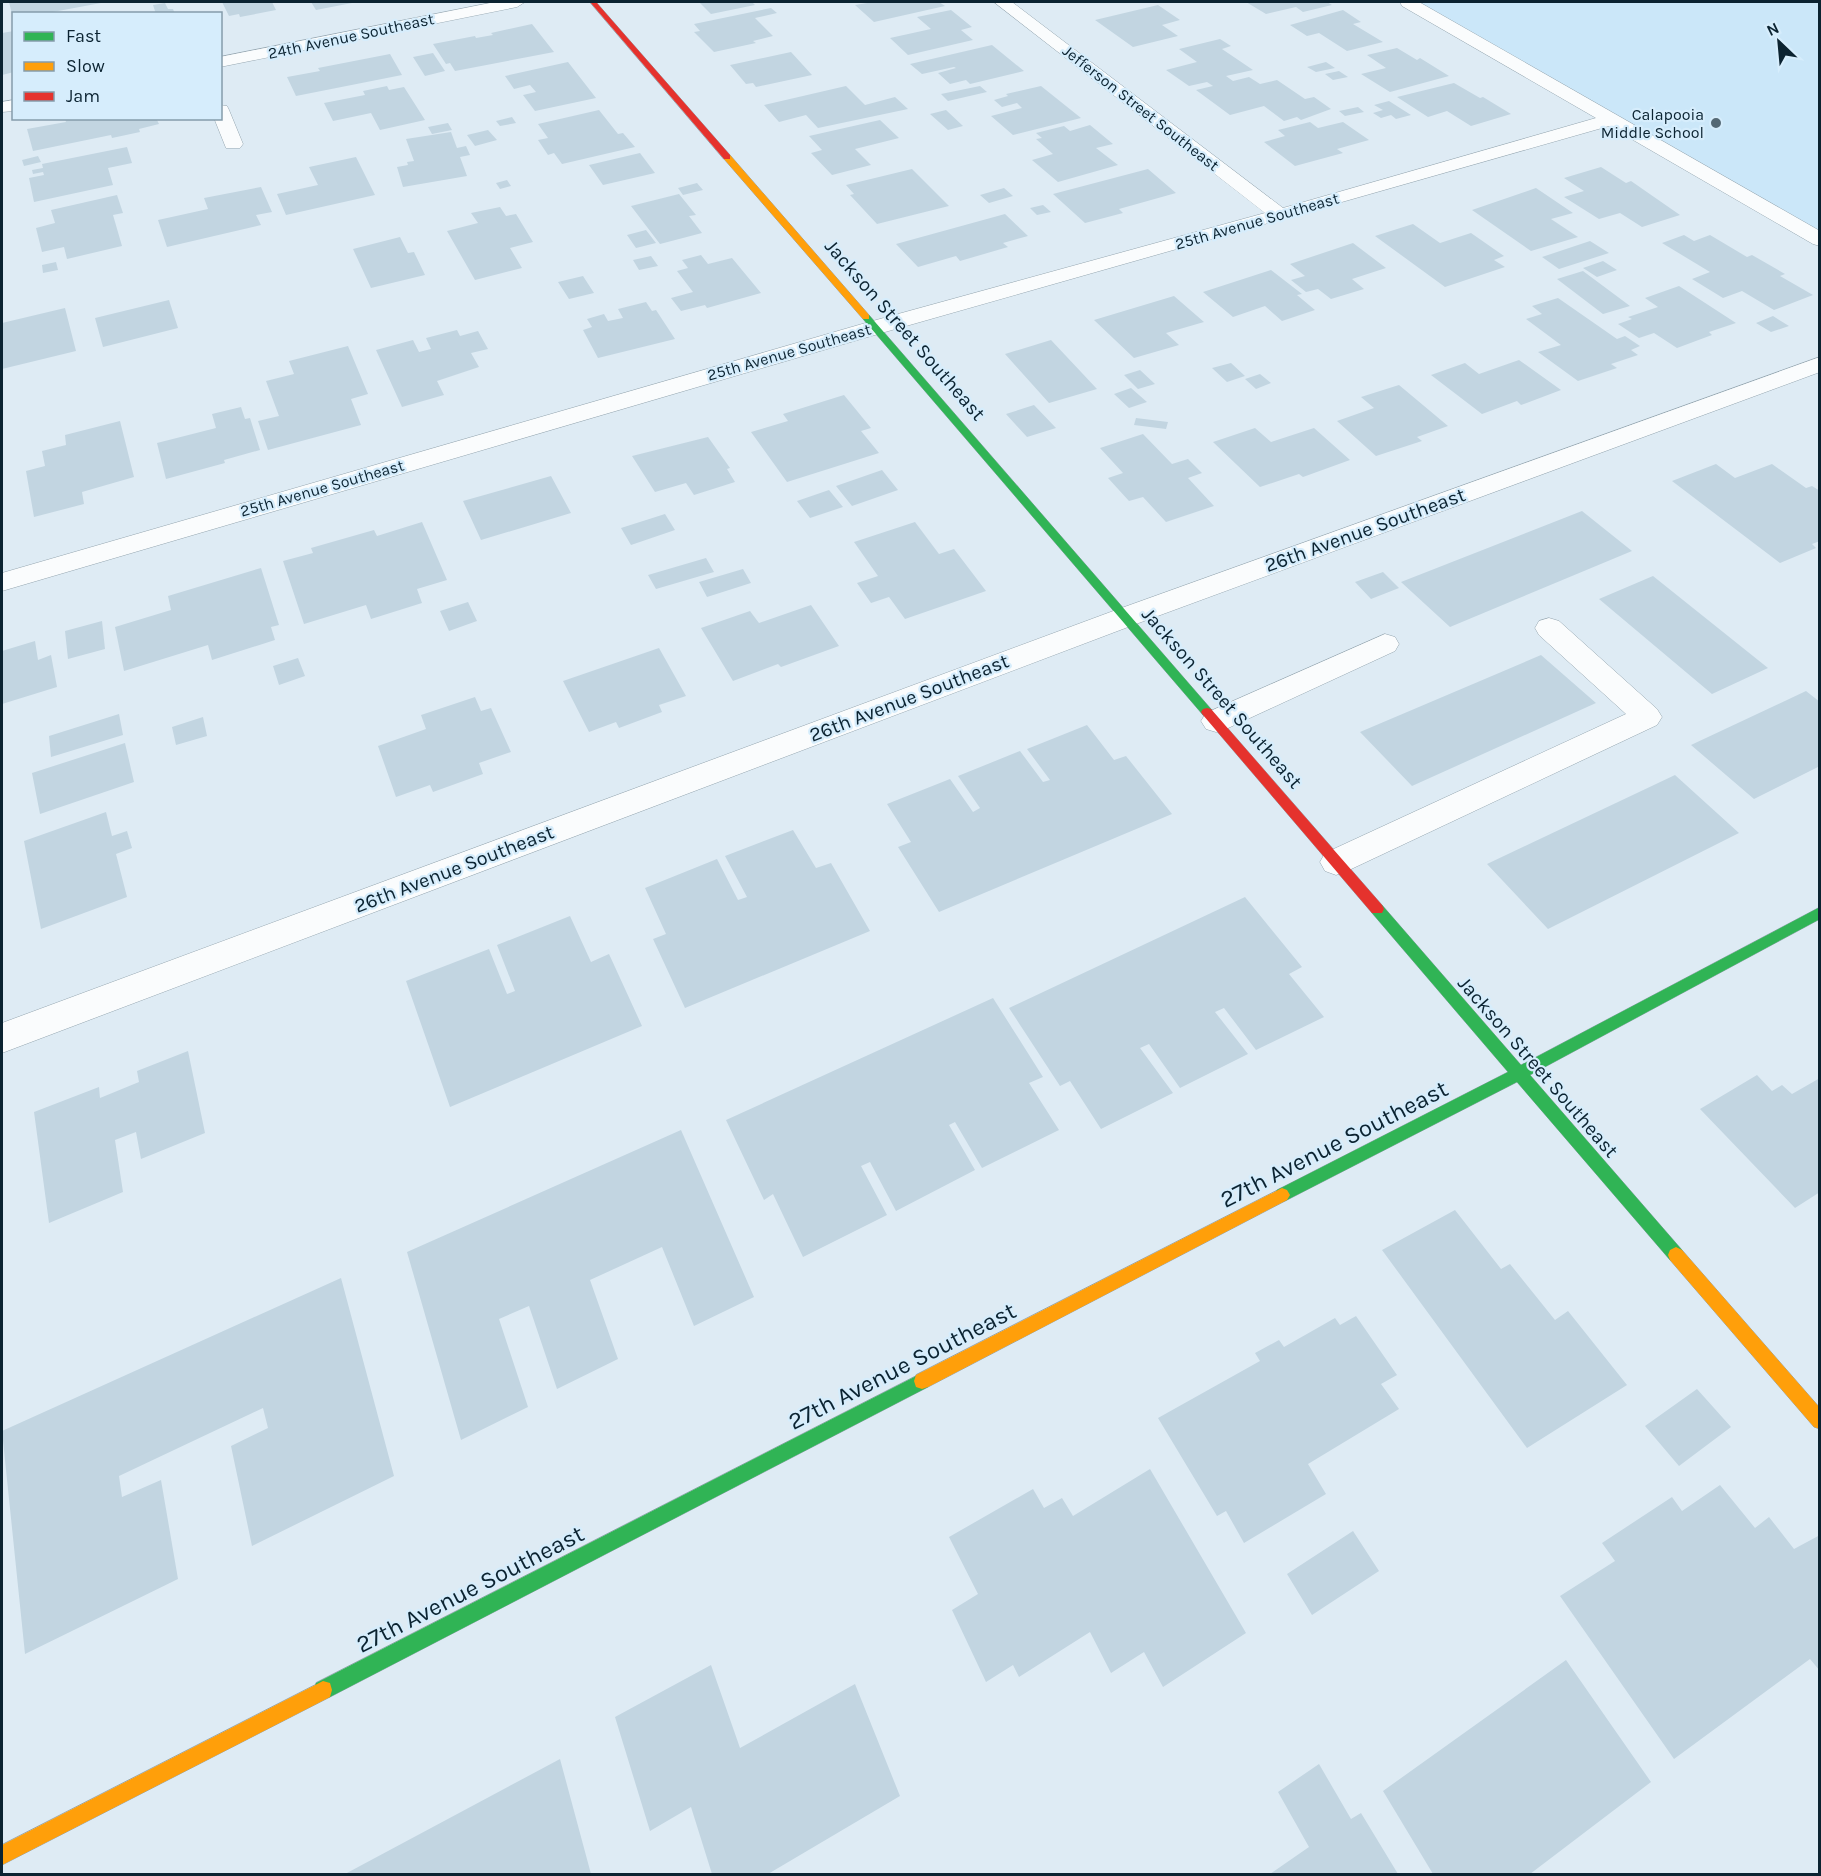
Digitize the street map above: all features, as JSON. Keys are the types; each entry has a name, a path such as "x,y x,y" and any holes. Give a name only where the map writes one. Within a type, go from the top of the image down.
{"street":[{"name":"24th Avenue Southeast","path":"222,62 517,2"},
{"name":"Jackson Street Southeast","path":"593,2 877,327 1518,1074 1820,1421"},
{"name":"Jefferson Street Southeast","path":"1002,2 1280,215"},
{"path":"1408,2 1820,240"},
{"path":"222,115 233,144"},
{"name":"25th Avenue Southeast","path":"2,582 877,327 1280,215 1613,119"},
{"name":"26th Avenue Southeast","path":"2,1038 1126,617 1820,364"},
{"path":"1336,861 1647,717 1549,628"},
{"path":"1216,721 1385,644"},
{"name":"27th Avenue Southeast","path":"2,1855 1518,1074 1820,912"}],"shaded area":[{"name":"Calapooia Middle School","path":"1404,2 1819,2 1819,244"}],"building":[{"path":"9,2 101,2 53,12 12,12 12,14"},
{"path":"222,2 272,2 276,10 240,17 239,14 229,16"},
{"path":"311,2 352,2 352,3 316,10"},
{"path":"699,2 752,2 755,5 711,14"},
{"path":"873,2 939,2 945,6 874,22 855,5"},
{"path":"1246,2 1327,2 1332,5 1303,12 1296,7 1266,14"},
{"path":"165,3 168,9 173,9 174,12 155,12 153,5"},
{"path":"1158,5 1180,20 1162,25 1178,36 1133,47 1095,20"},
{"path":"771,8 777,13 755,18 773,36 753,41 756,43 714,52 694,32 700,31 694,24"},
{"path":"951,10 972,27 961,30 973,40 908,55 890,38 931,29 917,17"},
{"path":"1343,10 1361,22 1353,24 1383,42 1347,51 1319,33 1307,36 1290,25"},
{"path":"532,24 554,52 455,71 450,63 446,64 433,44 493,35 491,33"},
{"path":"12,31 12,72 2,75 2,33"},
{"path":"1220,39 1231,46 1222,49 1253,70 1226,76 1233,81 1249,77 1260,84 1277,80 1305,99 1314,97 1331,109 1301,120 1297,117 1284,121 1264,106 1230,115 1196,90 1213,86 1207,82 1189,86 1166,70 1197,62 1179,49"},
{"path":"992,45 1024,71 970,84 966,80 950,84 938,73 956,68 954,67 922,74 910,64"},
{"path":"1397,48 1417,60 1420,58 1449,76 1390,92 1361,74 1386,68 1367,55"},
{"path":"791,52 812,75 756,87 753,83 746,84 730,65"},
{"path":"433,53 445,71 425,76 413,57"},
{"path":"390,54 402,75 296,96 287,77 320,71 318,68"},
{"path":"568,62 596,98 535,111 523,95 536,92 530,85 514,89 505,76"},
{"path":"1326,62 1335,68 1316,72 1307,67"},
{"path":"1339,71 1348,77 1333,80 1325,74"},
{"path":"1454,83 1511,114 1471,126 1447,111 1428,117 1397,97"},
{"path":"387,86 389,90 404,87 425,120 380,130 371,113 333,121 324,103 365,95 363,91"},
{"path":"846,86 865,105 895,97 908,109 818,128 806,115 779,122 764,105"},
{"path":"980,86 987,92 948,101 941,94"},
{"path":"1041,86 1081,118 1013,135 991,116 1022,108 1017,103 1002,107 994,100 1008,96 1006,94"},
{"path":"1389,101 1411,115 1396,119 1391,115 1381,118 1373,113 1383,110 1374,105"},
{"path":"1358,107 1364,112 1345,116 1339,111"},
{"path":"599,110 618,134 623,133 635,147 562,164 554,153 548,155 538,140 548,138 538,124"},
{"path":"946,110 963,126 948,130 930,114"},
{"path":"512,117 516,123 500,126 496,121"},
{"path":"65,120 157,120 159,124 139,129 140,132 112,138 111,135 33,151 27,129 66,122"},
{"path":"880,120 899,138 855,149 871,165 832,175 811,153 822,150 809,136"},
{"path":"1310,122 1318,128 1343,122 1369,140 1337,149 1343,153 1295,166 1264,142 1285,136 1278,130"},
{"path":"448,123 452,130 432,134 428,127"},
{"path":"1090,125 1113,144 1096,148 1118,165 1058,182 1032,160 1053,154 1036,139 1042,138 1036,133 1064,126 1070,131"},
{"path":"488,130 497,140 475,146 467,135"},
{"path":"451,132 457,148 466,146 470,155 460,157 467,176 403,187 397,167 414,161 406,139"},
{"path":"127,147 132,163 108,168 113,185 34,202 29,178 44,175 43,172 33,174 32,170 43,168 42,164"},
{"path":"640,153 655,173 603,185 589,165"},
{"path":"38,156 41,162 24,166 22,160"},
{"path":"356,157 375,195 286,215 277,194 318,185 309,167"},
{"path":"1601,167 1626,183 1631,181 1680,215 1642,227 1620,213 1599,219 1564,197 1584,191 1564,178"},
{"path":"912,169 949,206 877,224 850,195 854,194 846,185"},
{"path":"1148,169 1176,193 1119,209 1123,213 1085,223 1053,194"},
{"path":"507,180 511,186 500,189 496,183"},
{"path":"697,183 703,190 683,195 678,188"},
{"path":"261,187 272,212 256,215 261,225 167,247 158,220 208,209 204,198"},
{"path":"1004,188 1013,196 989,203 980,195"},
{"path":"1536,188 1573,213 1551,219 1578,237 1531,251 1472,210"},
{"path":"679,194 696,215 689,216 702,233 660,244 631,206"},
{"path":"117,195 123,213 113,215 122,246 67,259 64,247 42,252 36,228 55,223 51,210"},
{"path":"1043,205 1051,212 1037,215 1030,208"},
{"path":"500,207 506,216 516,214 533,242 510,248 522,268 475,280 447,231 478,223 471,213"},
{"path":"1005,214 1028,236 1003,243 1008,247 960,261 956,256 918,267 896,244"},
{"path":"1413,224 1440,243 1471,233 1504,256 1494,260 1505,267 1445,287 1375,236"},
{"path":"646,230 656,243 636,248 627,235"},
{"path":"1684,235 1694,241 1710,235 1747,257 1752,255 1785,274 1780,276 1813,295 1774,310 1742,291 1723,298 1692,279 1710,272 1662,243"},
{"path":"400,237 408,253 414,252 425,275 371,288 353,249"},
{"path":"1590,241 1609,253 1559,269 1542,257"},
{"path":"1353,243 1386,268 1352,279 1364,289 1331,299 1318,289 1306,292 1291,280 1305,276 1290,264"},
{"path":"701,255 708,264 732,258 761,293 707,308 705,305 681,311 671,298 693,292 677,271 688,268 682,260"},
{"path":"651,256 658,266 639,270 633,260"},
{"path":"1603,261 1617,270 1597,277 1583,268"},
{"path":"56,262 58,270 43,273 42,265"},
{"path":"1271,270 1302,294 1297,295 1315,310 1282,321 1265,306 1233,317 1203,292"},
{"path":"1583,271 1630,306 1603,314 1557,279"},
{"path":"583,276 594,293 569,299 558,282"},
{"path":"1679,286 1736,323 1709,332 1712,335 1677,348 1654,333 1639,338 1618,324 1632,319 1628,317 1658,307 1645,298"},
{"path":"1174,296 1204,322 1166,333 1179,345 1134,358 1094,320"},
{"path":"1558,298 1617,339 1625,336 1640,346 1631,350 1638,355 1611,364 1617,368 1578,381 1538,352 1561,345 1526,319 1542,314 1532,306"},
{"path":"169,300 178,328 103,347 95,318"},
{"path":"646,302 652,311 656,310 675,339 598,358 583,330 592,327 587,319 604,314 608,321 623,318 618,309"},
{"path":"65,308 76,351 2,369 2,323"},
{"path":"1773,316 1789,326 1771,332 1756,323"},
{"path":"457,330 460,336 478,331 488,349 471,353 479,367 437,381 444,395 402,407 376,350 413,340 419,352 431,349 426,338"},
{"path":"1051,340 1097,389 1049,403 1005,354"},
{"path":"348,346 368,394 351,399 361,425 268,450 258,421 279,416 266,381 294,374 289,361"},
{"path":"1519,360 1561,390 1521,405 1517,401 1482,414 1431,375 1465,363 1479,374"},
{"path":"1231,363 1245,376 1227,382 1212,368"},
{"path":"1140,370 1155,384 1138,389 1124,375"},
{"path":"1260,374 1271,383 1256,389 1245,379"},
{"path":"1399,385 1448,426 1417,437 1422,441 1376,456 1337,421 1374,408 1361,397"},
{"path":"1131,388 1147,402 1129,408 1114,394"},
{"path":"844,395 871,428 861,431 879,453 787,482 751,432 788,421 783,414"},
{"path":"1034,405 1056,428 1027,437 1006,414"},
{"path":"241,407 245,419 250,418 260,450 224,460 225,463 166,479 157,443 216,428 212,414"},
{"path":"1136,418 1168,422 1166,429 1134,425"},
{"path":"120,421 134,477 82,492 84,504 34,517 26,471 45,466 42,451 66,445 65,435"},
{"path":"1255,428 1271,442 1314,428 1350,460 1303,477 1299,474 1260,487 1213,442"},
{"path":"1143,434 1172,464 1188,459 1202,473 1188,478 1214,506 1166,522 1143,497 1129,501 1108,478 1123,473 1100,448"},
{"path":"708,437 730,468 727,469 735,482 694,495 686,483 655,492 632,456"},
{"path":"1716,464 1735,478 1772,464 1806,488 1812,486 1820,491 1820,541 1812,544 1816,548 1780,563 1672,481"},
{"path":"882,470 898,490 852,506 836,486"},
{"path":"551,476 571,513 481,540 463,501"},
{"path":"829,490 843,507 810,518 797,501"},
{"path":"1582,511 1632,551 1450,627 1401,582"},
{"path":"665,514 675,530 631,545 621,528"},
{"path":"422,522 447,580 417,589 422,603 371,619 366,605 304,624 283,561 313,553 311,548 374,530 377,536"},
{"path":"915,522 939,554 954,549 986,591 905,619 889,597 871,603 857,583 878,576 854,542"},
{"path":"706,558 714,572 656,589 648,575"},
{"path":"261,568 279,625 271,627 275,640 212,660 208,645 124,671 115,627 171,610 168,596"},
{"path":"743,569 751,583 707,597 699,582"},
{"path":"1383,572 1399,588 1371,599 1355,582"},
{"path":"1653,576 1768,668 1712,694 1599,599"},
{"path":"468,602 477,621 449,631 440,611"},
{"path":"811,605 839,646 781,667 778,664 733,681 701,628 750,611 759,623"},
{"path":"102,621 105,649 68,659 65,631"},
{"path":"35,641 38,660 51,655 57,687 2,704 2,651"},
{"path":"659,648 686,696 659,705 662,712 619,728 616,722 589,732 563,681"},
{"path":"1541,655 1596,703 1412,786 1360,732"},
{"path":"298,658 305,676 279,685 273,666"},
{"path":"1806,691 1820,702 1820,766 1754,799 1691,745"},
{"path":"475,697 481,711 491,708 511,752 479,763 483,774 433,792 430,785 396,797 378,746 426,729 421,715"},
{"path":"119,714 123,735 51,757 49,736"},
{"path":"203,717 207,736 176,745 172,727"},
{"path":"1087,725 1114,760 1126,756 1172,814 939,912 898,847 911,842 887,804 950,779 973,812 980,808 958,776 1020,751 1043,782 1050,780 1027,749"},
{"path":"125,743 134,782 40,814 32,773"},
{"path":"1675,775 1739,833 1548,929 1487,864"},
{"path":"106,812 112,836 127,831 132,848 116,854 127,897 41,929 24,841"},
{"path":"793,830 816,868 831,863 870,931 685,1008 653,939 666,934 645,888 717,859 738,900 747,897 725,856"},
{"path":"1245,897 1302,967 1289,974 1324,1017 1256,1050 1224,1008 1215,1012 1248,1054 1180,1088 1149,1044 1140,1048 1173,1093 1101,1129 1070,1081 1060,1086 1009,1008"},
{"path":"570,916 591,962 609,954 642,1026 450,1107 406,981 489,949 507,994 515,991 497,945"},
{"path":"993,998 1043,1077 1029,1083 1059,1130 982,1168 955,1122 949,1125 975,1170 896,1211 870,1162 861,1166 887,1215 803,1257 773,1194 764,1200 726,1120"},
{"path":"188,1051 205,1133 141,1159 136,1132 115,1140 123,1192 49,1223 34,1112 99,1087 100,1098 139,1082 137,1071"},
{"path":"1757,1075 1772,1091 1782,1085 1792,1094 1820,1078 1820,1192 1795,1208 1700,1109"},
{"path":"681,1130 754,1297 694,1326 662,1247 590,1280 618,1359 557,1389 529,1306 499,1319 528,1407 461,1440 407,1252"},
{"path":"1455,1210 1501,1269 1510,1264 1555,1320 1568,1311 1627,1385 1527,1448 1382,1250"},
{"path":"341,1278 394,1476 252,1546 231,1446 268,1428 263,1408 119,1476 122,1497 161,1480 178,1579 25,1654 2,1431"},
{"path":"1356,1316 1397,1375 1381,1384 1399,1409 1308,1464 1326,1494 1244,1543 1226,1511 1217,1516 1158,1418 1260,1361 1255,1353 1279,1340 1284,1347 1335,1318 1340,1325"},
{"path":"1697,1389 1731,1427 1679,1466 1645,1426"},
{"path":"1150,1469 1246,1633 1163,1687 1144,1652 1111,1673 1090,1632 1019,1677 1013,1665 986,1682 952,1610 978,1594 949,1537 1033,1489 1044,1508 1062,1498 1073,1516"},
{"path":"1720,1485 1755,1528 1769,1517 1794,1549 1820,1535 1820,1671 1810,1659 1674,1759 1560,1596 1615,1561 1602,1543 1672,1497 1682,1511"},
{"path":"1353,1531 1379,1571 1312,1615 1287,1574"},
{"path":"1566,1660 1651,1782 1530,1874 1433,1874 1383,1791"},
{"path":"711,1665 740,1748 855,1684 900,1796 768,1874 712,1874 691,1807 650,1831 615,1717"},
{"path":"560,1759 591,1874 345,1874"},
{"path":"1319,1764 1351,1819 1361,1813 1398,1874 1270,1874 1309,1847 1278,1792"}],"traffic: fast":[{"path":"866,317 1207,712"},
{"path":"1377,909 1676,1255"},
{"path":"1282,1195 1518,1074 1820,912"},
{"path":"323,1690 922,1381"}],"traffic: slow":[{"path":"727,157 866,317"},
{"path":"922,1381 1282,1195"},
{"path":"1676,1255 1820,1421"},
{"path":"2,1855 323,1690"}],"traffic: jam":[{"path":"593,2 727,157"},
{"path":"1207,712 1377,909"}],"place":[{"name":"Calapooia Middle School","path":"1716,123"}]}
